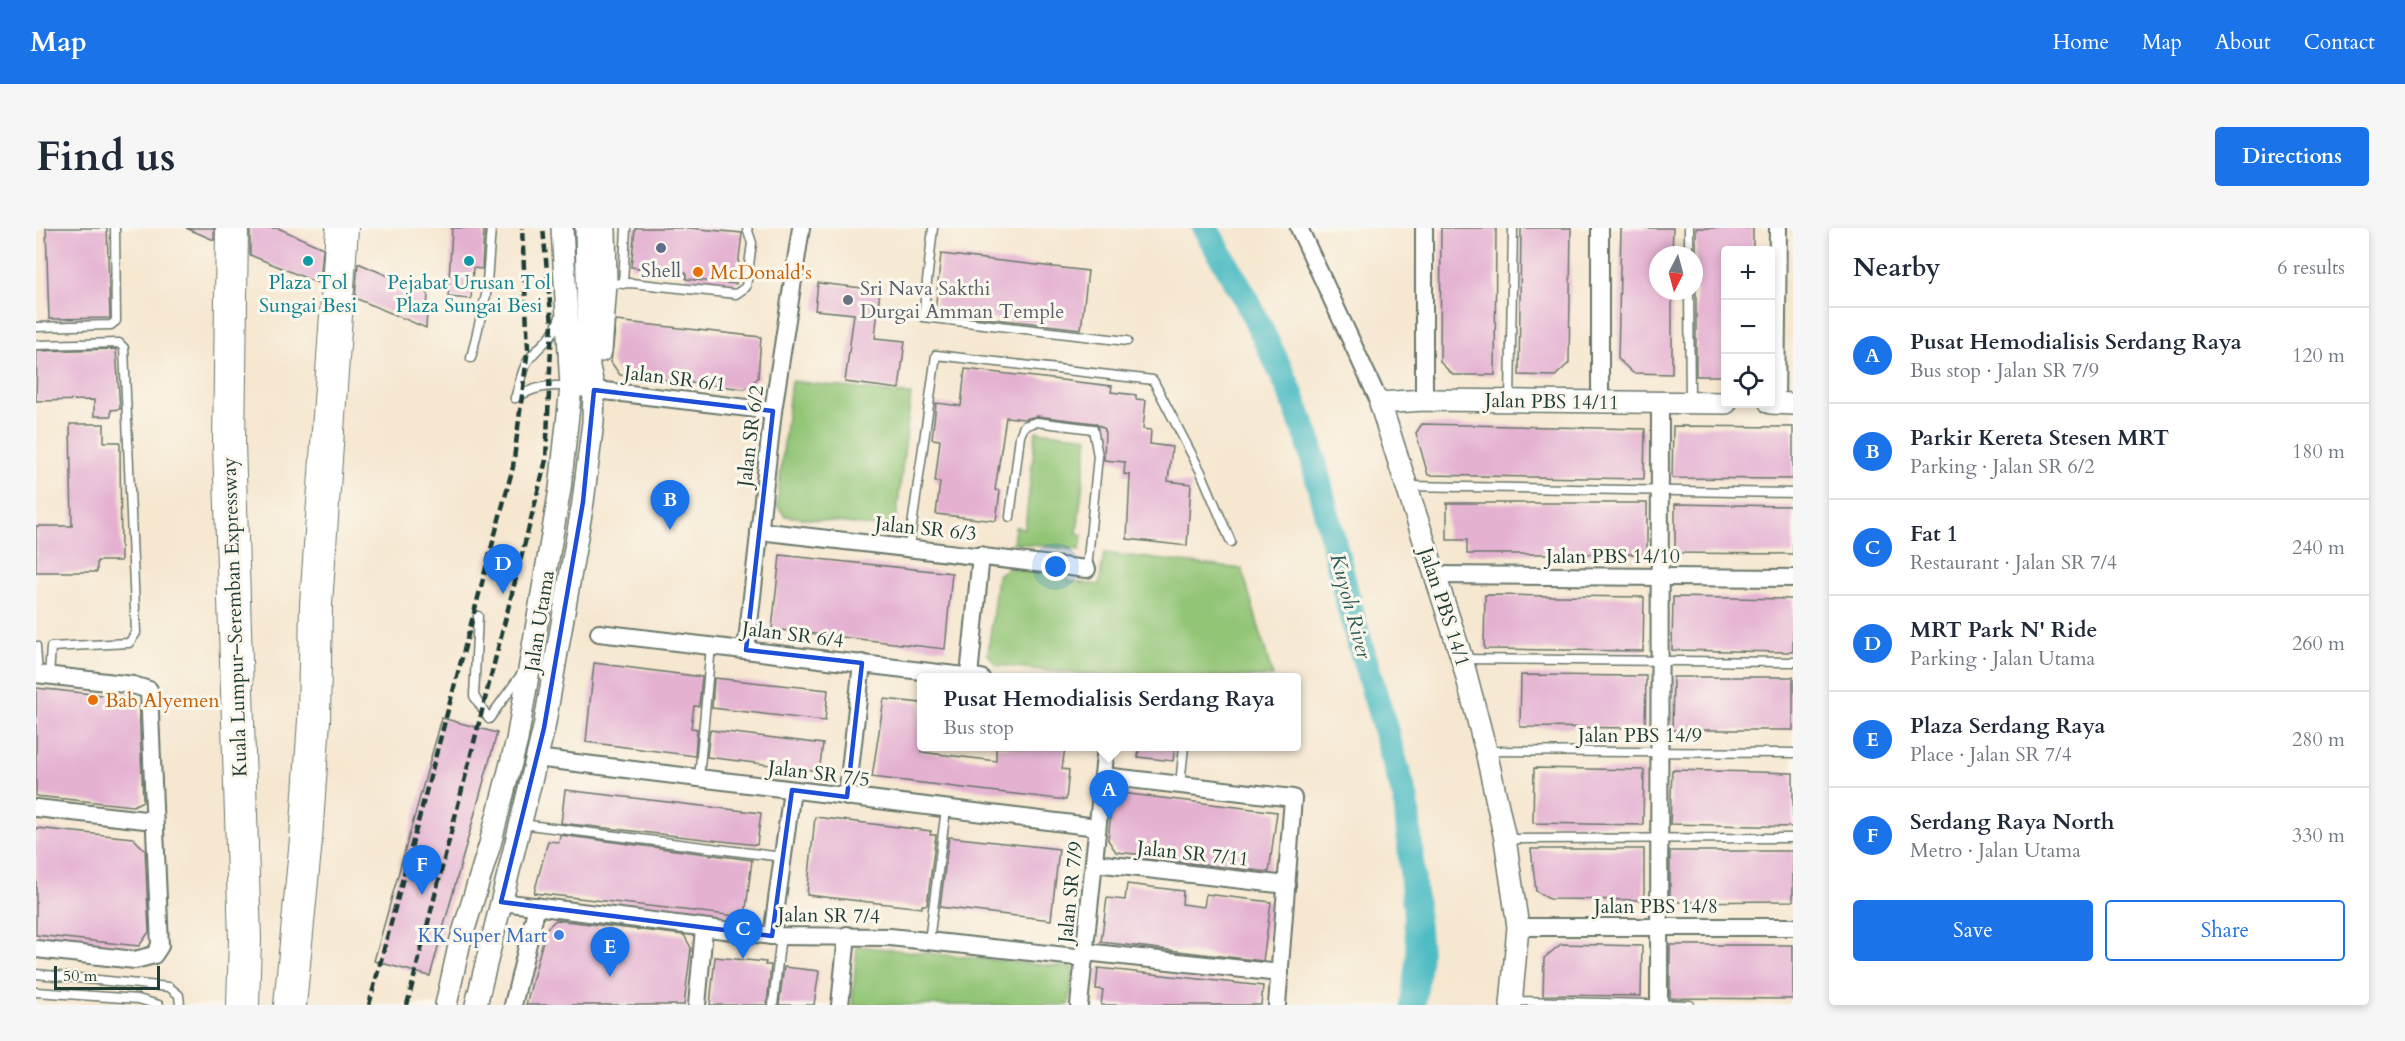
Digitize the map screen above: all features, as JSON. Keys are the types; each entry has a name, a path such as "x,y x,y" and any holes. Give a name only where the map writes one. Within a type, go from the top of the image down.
{"highway":[{"name":"Kuala Lumpur–Seremban Expressway","path":"232,228 229,444 244,928 243,1005"},
{"path":"290,1005 313,732 316,604 342,228"}],"street":[{"name":"Jalan Utama","path":"446,1005 459,946 490,844 514,752 533,660 560,489 571,387 562,228"},
{"name":"Jalan Utama","path":"476,1005 536,758 583,502 593,422 594,390 589,367 586,228"},
{"path":"594,390 615,284 605,228"},
{"name":"Jalan SR 6/2","path":"746,650 774,411 801,228"},
{"name":"Jalan PBS 14/1","path":"1299,228 1380,403 1433,575 1462,659 1486,751 1505,839 1518,927 1511,1003"},
{"path":"1424,228 1424,400"},
{"path":"1600,228 1600,401"},
{"path":"1778,228 1780,403"},
{"name":"Jalan SR 6/1","path":"571,387 774,411"},
{"name":"Jalan PBS 14/11","path":"1380,403 1424,400 1721,403"},
{"path":"1659,1005 1660,402"},
{"name":"Jalan SR 6/3","path":"759,531 1087,569"},
{"path":"975,673 981,555"},
{"name":"Jalan PBS 14/10","path":"1433,575 1793,578"},
{"name":"Jalan SR 6/4","path":"599,633 943,673"},
{"path":"847,797 862,663"},
{"path":"36,949 135,960 154,955 160,946 149,690 133,685 41,675"},
{"name":"Jalan SR 7/9","path":"1079,1005 1106,751"},
{"name":"Jalan SR 7/5","path":"536,758 1097,827"},
{"path":"1104,776 1293,798 1277,1005"},
{"path":"776,935 782,857 792,790"},
{"path":"36,808 154,821"},
{"name":"Jalan SR 7/11","path":"1095,863 1287,885"},
{"name":"Jalan SR 7/4","path":"501,902 776,935 848,935 929,941 1280,973"},
{"path":"513,1005 537,906"},
{"name":"Jalan PBS 14/8","path":"1518,927 1793,927"},
{"path":"697,1005 704,928"},
{"path":"840,1005 848,935"}],"lane":[{"path":"36,327 111,325 116,321 115,228"},
{"path":"471,358 486,295 491,228"},
{"path":"626,228 615,284 736,294 746,286 752,243 747,228"},
{"path":"933,228 923,316 1127,340"},
{"path":"1510,400 1513,228"},
{"path":"1689,228 1689,246"},
{"path":"1689,300 1690,403"},
{"path":"565,302 556,328 543,347 527,363 515,399 529,390 545,385 571,387"},
{"path":"36,345 119,343 124,348 136,633 129,643 51,647 41,675"},
{"path":"909,547 936,355 1153,380 1195,461 1231,542"},
{"path":"1010,517 1020,436 1024,426 1036,422 1093,429 1098,456 1087,569"},
{"path":"1407,486 1793,493"},
{"path":"478,616 474,696 489,719 506,693 533,660"},
{"path":"36,646 41,675"},
{"path":"699,779 711,646"},
{"path":"1462,659 1793,662"},
{"path":"1180,785 1184,751"},
{"name":"Jalan PBS 14/9","path":"1486,751 1793,753"},
{"path":"929,941 946,809"},
{"path":"521,824 782,857"},
{"path":"1505,839 1793,838"},
{"path":"773,1005 776,935"},
{"path":"36,974 169,987 179,995 180,1005"},
{"path":"36,992 138,999 159,1005"},
{"path":"1511,1003 1690,1005"}],"highlighted area":[{"path":"594,390 773,411 746,650 862,663 847,797 792,790 772,936 501,902 544,728 583,502"}],"green space":[{"path":"791,381 911,395 895,529 785,516 777,505"},
{"path":"1036,431 1088,437 1077,533 1082,535 1080,550 1013,543 1015,527 1025,528"},
{"path":"1104,553 1242,569 1272,673 1070,673 996,665 988,654 997,576 1007,568 1068,575 1068,581 1099,585"},
{"path":"857,946 1074,968 1069,1005 852,1005"}],"building":[{"path":"46,228 107,228 110,318 49,319"},
{"path":"186,228 214,228 214,240"},
{"path":"250,228 278,228 323,248 320,284 250,255"},
{"name":"Pejabat Urusan Tol Plaza Sungai Besi","path":"452,228 484,228 482,269 473,268 471,299 448,297"},
{"path":"635,228 689,228 742,233 736,284 686,279 686,273 631,267"},
{"path":"1441,228 1496,228 1495,375 1453,375 1440,362"},
{"path":"1521,228 1571,228 1569,363 1555,376 1519,375"},
{"path":"1621,228 1673,228 1672,246 1649,246 1649,300 1672,300 1672,374 1633,373 1618,359"},
{"path":"1696,228 1753,228 1753,246 1721,246 1721,376 1696,376 1696,300 1703,300 1703,246 1696,246"},
{"path":"941,254 1088,271 1081,329 935,312"},
{"path":"358,263 428,293 426,328 355,298"},
{"path":"818,283 880,290 875,338 905,341 899,389 845,382 854,314 815,310"},
{"path":"616,321 761,337 758,378 745,389 620,375 611,362"},
{"path":"116,349 120,409 111,410 111,416 94,416 94,400 36,401 37,351"},
{"path":"965,369 1112,386 1111,392 1136,395 1136,399 1146,400 1143,429 1151,430 1150,444 1172,447 1168,481 1191,484 1187,546 1127,539 1130,475 1124,474 1125,462 1104,460 1105,429 1094,423 1037,416 1024,419 1006,417 995,490 1000,491 996,521 936,514 940,482 935,482 940,440 932,439 936,403 961,406"},
{"path":"70,424 104,424 104,442 120,442 121,561 97,561 97,572 36,572 36,526 72,526"},
{"path":"1422,424 1645,429 1644,479 1428,475 1416,433"},
{"path":"1673,426 1793,427 1793,479 1672,478"},
{"path":"1447,503 1647,503 1647,554 1467,554 1467,540 1447,540"},
{"path":"1675,504 1793,506 1793,554 1675,553"},
{"path":"780,555 952,573 945,649 772,629"},
{"path":"1485,595 1644,597 1643,651 1484,649"},
{"path":"1673,597 1793,599 1793,652 1672,650"},
{"path":"594,663 702,677 699,706 694,706 691,728 697,729 695,756 586,742"},
{"path":"1521,675 1646,676 1645,728 1520,727"},
{"path":"1673,677 1793,677 1793,730 1672,730"},
{"path":"714,678 828,690 825,721 712,708"},
{"path":"36,688 130,698 139,707 143,801 133,806 36,796"},
{"path":"884,699 917,703 917,751 996,761 996,751 1064,751 1062,769 1069,770 1066,800 872,777"},
{"path":"442,718 497,733 430,976 374,961"},
{"path":"710,730 823,744 819,771 707,757"},
{"path":"1139,751 1174,751 1173,761 1138,757"},
{"path":"1534,768 1644,770 1643,825 1533,823"},
{"path":"1672,770 1793,773 1793,827 1670,824"},
{"path":"565,790 761,813 757,845 561,823"},
{"path":"1113,792 1277,812 1269,872 1145,858 1145,855 1116,852 1108,840"},
{"path":"815,817 931,831 930,835 936,835 927,905 922,905 922,908 807,895"},
{"path":"36,828 133,838 145,850 149,932 139,946 36,935"},
{"path":"560,835 752,860 745,917 534,893 548,841 559,842"},
{"path":"949,837 1059,849 1051,920 940,907"},
{"path":"1531,849 1644,849 1644,900 1549,899 1536,891"},
{"path":"1670,851 1793,851 1793,901 1670,902"},
{"path":"1127,884 1183,891 1182,904 1204,907 1206,894 1271,902 1263,961 1101,942 1107,898 1125,900"},
{"path":"556,920 684,935 691,948 684,1005 526,1005 546,929"},
{"path":"1561,944 1642,946 1641,996 1543,995 1544,958"},
{"path":"1670,945 1793,945 1793,999 1670,998"},
{"path":"715,957 766,962 765,965 771,965 767,1005 710,1005"},
{"path":"784,967 819,971 814,1005 779,1005"},
{"path":"1098,968 1263,986 1261,1005 1101,1005 1103,990 1096,989"}],"waterway":[{"name":"Kuyoh River","path":"1205,228 1244,295 1287,384 1308,439 1353,620 1406,800 1419,954 1413,1005"}],"railway":[{"path":"369,1005 513,467 528,348 522,228"},
{"path":"407,1005 546,460 552,324 543,228"}],"place":[{"name":"Shell","path":"661,248"},
{"name":"Plaza Tol Sungai Besi","path":"308,261"},
{"name":"Pejabat Urusan Tol Plaza Sungai Besi","path":"469,261"},
{"name":"McDonald's","path":"698,272"},
{"name":"Sri Nava Sakthi Durgai Amman Temple","path":"848,300"},
{"name":"Parkir Kereta Stesen MRT","path":"670,530"},
{"name":"MRT Park N' Ride","path":"503,594"},
{"name":"Bab Alyemen","path":"93,700"},
{"name":"Pusat Hemodialisis Serdang Raya","path":"1109,820"},
{"name":"Serdang Raya North","path":"422,895"},
{"name":"KK Super Mart","path":"559,935"},
{"name":"Fat 1","path":"743,959"},
{"name":"Plaza Serdang Raya","path":"610,977"}]}
